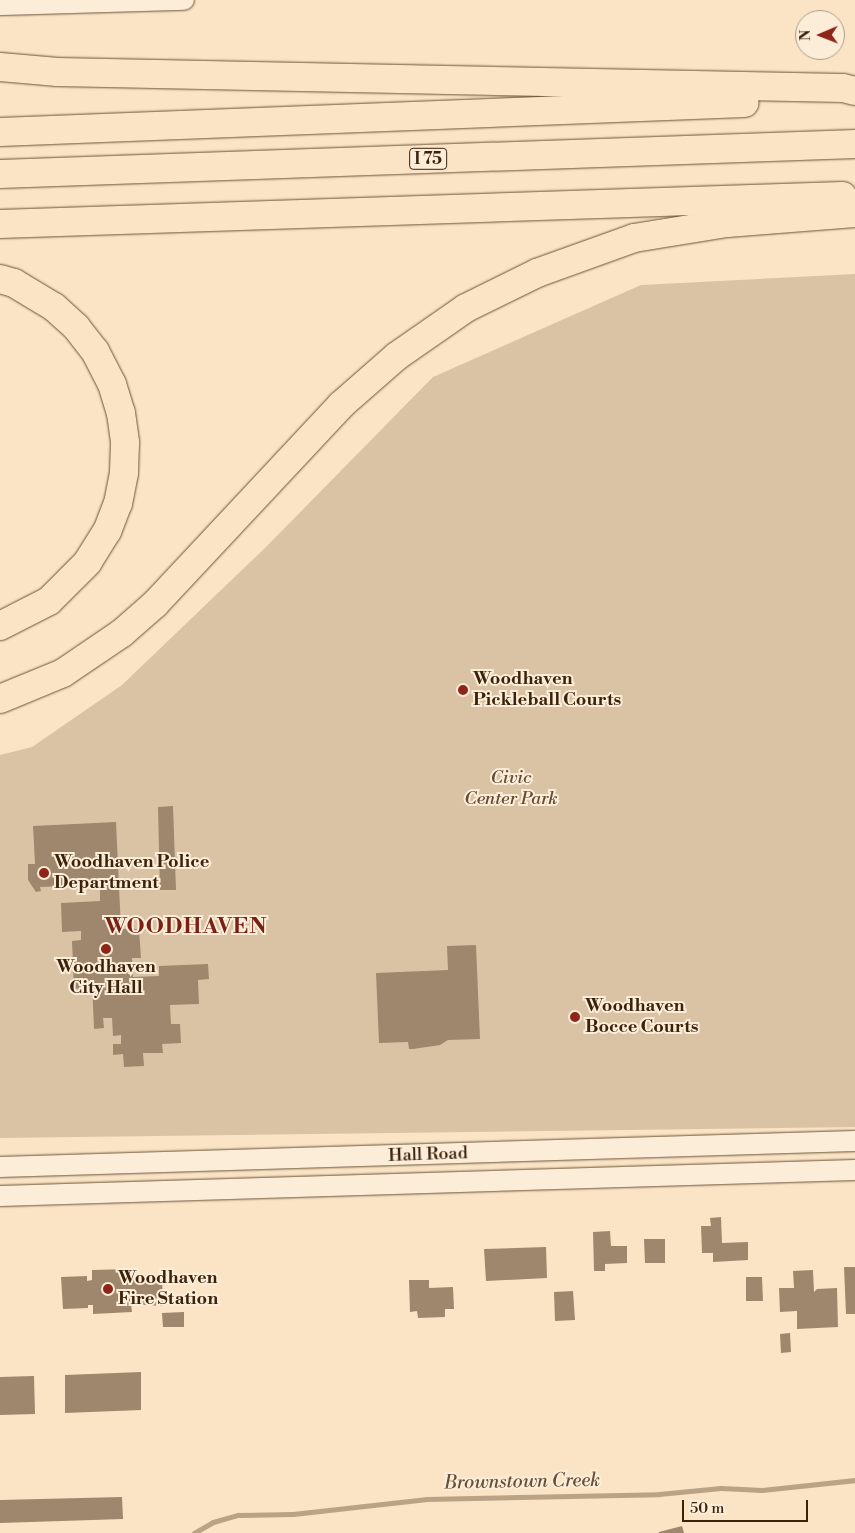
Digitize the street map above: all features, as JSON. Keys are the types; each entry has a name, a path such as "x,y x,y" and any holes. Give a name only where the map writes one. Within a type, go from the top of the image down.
{"highway":[{"path":"0,67 58,72 842,88 855,91"},
{"path":"0,132 855,98"},
{"name":"I 75","path":"0,174 855,144"},
{"path":"0,224 855,195"},
{"path":"0,699 63,672 122,633 162,597 341,405 397,356 466,308 537,274 634,238 727,223 855,213"},
{"path":"0,279 14,283 54,307 76,327 95,351 112,384 121,413 125,443 118,503 107,531 88,562 49,600 0,626"}],"street":[{"path":"0,5 184,0"},
{"name":"Hall Road","path":"10,1167 855,1141"},
{"path":"653,1148 654,1176"},
{"path":"265,1160 266,1188"},
{"path":"10,1167 21,1195"},
{"name":"Hall Road","path":"0,1196 855,1170"}],"green space":[{"name":"Civic Center Park","path":"855,274 855,1127 0,1138 0,755 32,747 122,685 266,547 433,377 641,285"}],"building":[{"path":"173,806 176,890 160,890 158,807"},
{"name":"Woodhaven City Hall","path":"116,822 121,929 139,929 141,958 132,958 133,977 159,976 159,966 208,964 209,979 198,980 199,1004 170,1005 171,1024 180,1024 181,1043 162,1044 163,1053 143,1053 144,1066 124,1067 123,1054 113,1055 113,1044 121,1044 121,1035 113,1036 112,1018 103,1018 104,1028 94,1029 92,981 83,981 83,988 74,989 72,941 81,940 81,931 62,932 61,903 100,901 100,885 40,887 41,891 36,892 28,880 28,864 35,864 33,826"},
{"path":"476,945 480,1039 448,1040 440,1045 413,1049 409,1049 408,1042 379,1043 376,973 448,970 447,946"},
{"path":"721,1217 722,1243 748,1242 748,1260 713,1262 713,1253 702,1253 701,1226 711,1226 710,1218"},
{"path":"610,1231 611,1246 627,1246 627,1263 605,1264 605,1271 594,1271 593,1232"},
{"path":"644,1239 665,1239 665,1263 645,1263"},
{"path":"546,1247 547,1278 486,1281 484,1249"},
{"path":"844,1267 855,1267 855,1314 846,1314"},
{"path":"131,1269 131,1279 137,1279 137,1275 162,1275 163,1306 131,1304 132,1312 93,1314 93,1305 88,1305 88,1308 63,1309 61,1277 87,1276 87,1281 92,1280 92,1270"},
{"path":"813,1270 814,1292 817,1289 837,1288 838,1327 797,1329 797,1311 780,1312 779,1288 794,1288 793,1271"},
{"path":"746,1277 762,1277 763,1301 746,1301"},
{"path":"409,1280 429,1280 429,1288 453,1287 454,1309 445,1309 445,1317 418,1318 417,1311 410,1312"},
{"path":"573,1291 575,1320 555,1321 554,1292"},
{"path":"184,1312 184,1327 163,1327 162,1313"},
{"path":"790,1333 791,1352 781,1353 780,1334"},
{"path":"141,1372 141,1410 65,1413 65,1375"},
{"path":"34,1376 35,1414 0,1415 0,1377"},
{"path":"122,1497 123,1519 0,1523 0,1500"},
{"path":"682,1526 684,1533 659,1533 659,1532"}],"waterway":[{"name":"Brownstown Creek","path":"194,1533 213,1522 238,1515 293,1514 427,1499 659,1494 721,1488 762,1490 855,1480"}],"place":[{"name":"Woodhaven Pickleball Courts","path":"463,690"},
{"name":"Woodhaven Police Department","path":"44,873"},
{"name":"Woodhaven City Hall","path":"106,949"},
{"name":"Woodhaven Bocce Courts","path":"575,1017"},
{"name":"Woodhaven Fire Station","path":"108,1289"}],"district":[{"name":"WOODHAVEN","path":"186,927"}]}
